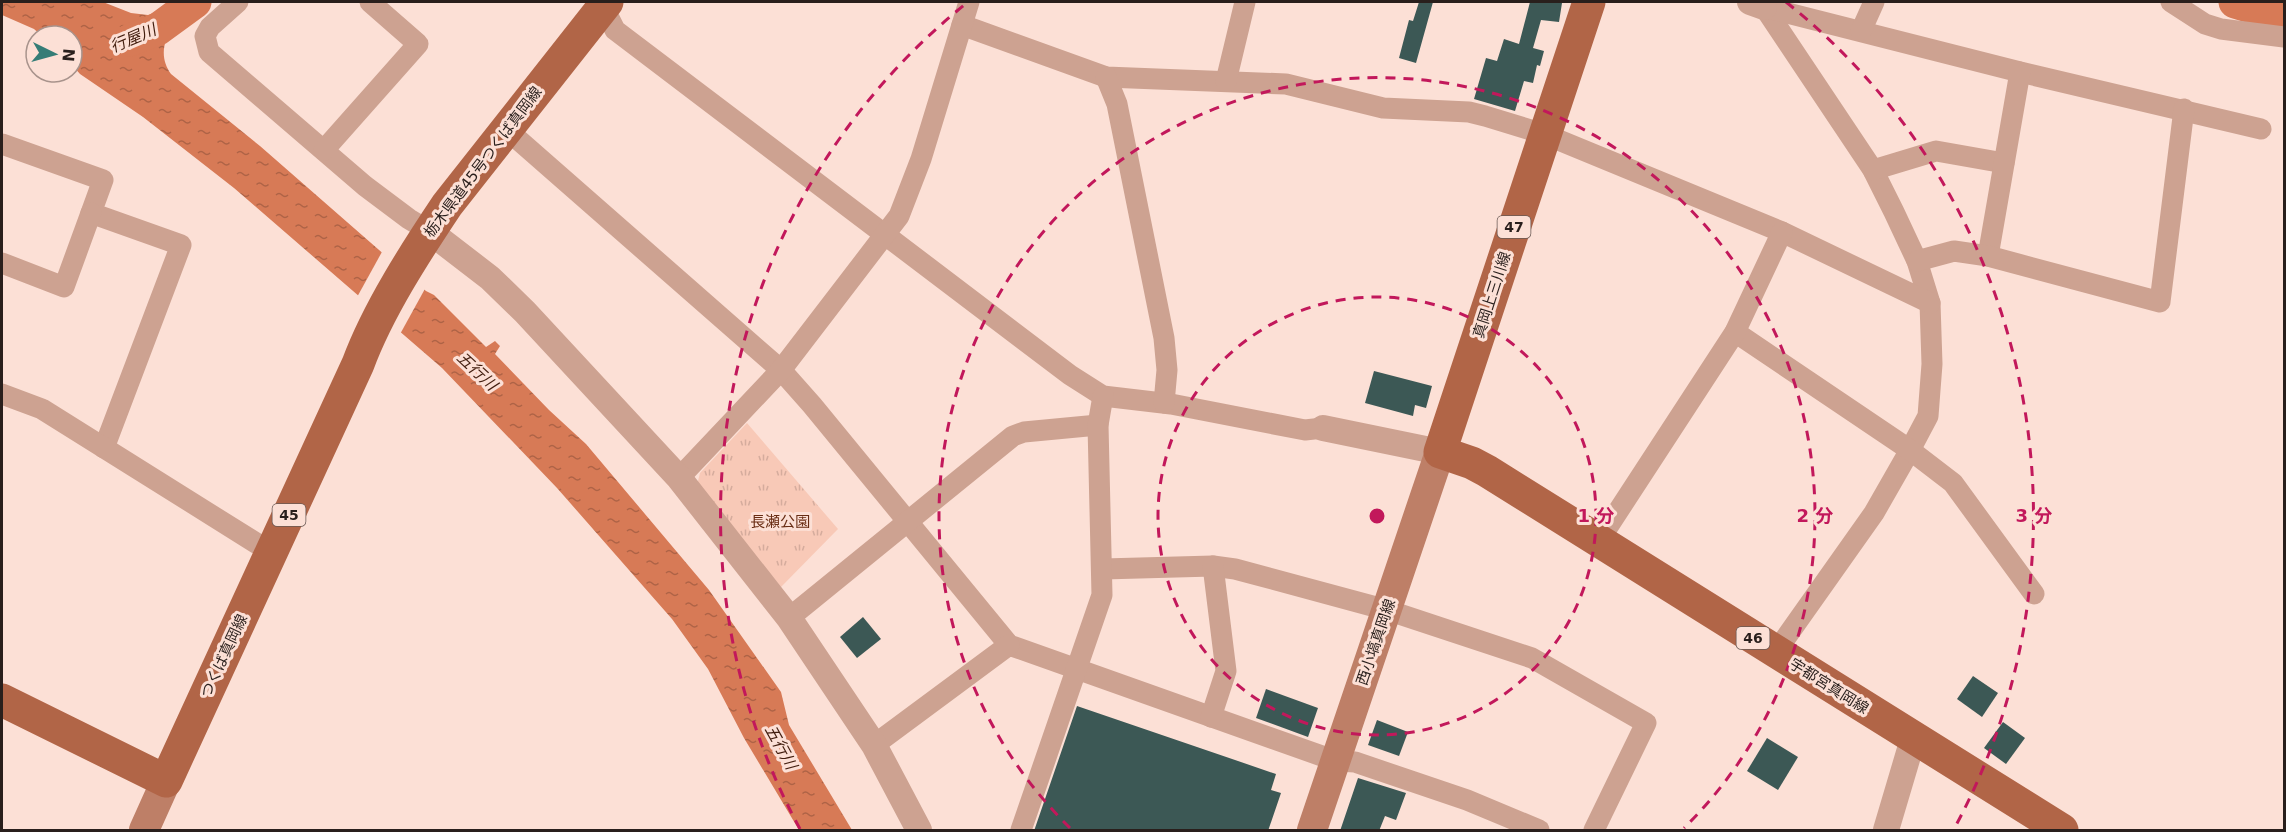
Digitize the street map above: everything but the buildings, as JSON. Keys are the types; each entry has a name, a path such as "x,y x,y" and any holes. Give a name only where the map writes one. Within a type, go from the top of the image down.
{"main road":[{"name":"真岡上三川線","path":"1440,452 1589,2"},
{"name":"栃木県道45号つくば真岡線","path":"363,351 426,236 602,3"},
{"name":"つくば真岡線","path":"166,781 363,351"},
{"name":"宇都宮真岡線","path":"1440,452 1479,467 2052,828"},
{"name":"西小塙真岡線","path":"1312,831 1440,452"},
{"path":"2,700 166,781 144,831"}],"street":[{"path":"238,2 210,27 205,36 209,52 364,186 409,219 426,236 490,278 525,312 679,478 789,618 874,745 919,831"},
{"path":"324,150 418,44 370,2"},
{"path":"679,478 781,370 899,216 921,159 969,2"},
{"path":"1226,81 1245,2"},
{"path":"1861,31 1874,2"},
{"path":"2171,2 2205,24 2221,29 2284,37"},
{"path":"602,3 615,30 1070,375 1103,396 1164,403 1305,430 1323,428 1440,452"},
{"path":"1757,4 2020,72 2261,129"},
{"path":"1757,4 1873,170 1917,261 1930,303 1932,364 1928,416 1910,450 1874,513 1775,653"},
{"path":"962,25 1106,77 1286,84 1383,108 1469,112 1544,134 1782,232 1930,303"},
{"path":"1988,256 2020,72"},
{"path":"1106,77 1117,104 1164,338 1167,370 1164,403"},
{"path":"1917,261 1954,251 1988,256 2160,302 2184,110"},
{"path":"506,129 781,370 1009,645 1336,761 1355,762 1467,800 1539,831"},
{"path":"2,144 103,180 64,286 2,263"},
{"path":"1873,170 1936,151 2004,163"},
{"path":"91,213 181,245 104,448"},
{"path":"1598,542 1735,332 1782,232"},
{"path":"1735,332 1910,450 1953,483 2034,594"},
{"path":"2,394 42,409 256,543 272,550"},
{"path":"1021,831 1102,595 1098,425 1103,396"},
{"path":"789,618 1013,436 1024,432 1098,425"},
{"path":"1102,569 1213,566 1235,569 1387,610 1532,658 1646,723 1594,831"},
{"path":"1210,717 1226,671 1213,566"},
{"path":"874,745 1009,645"},
{"path":"1886,831 1913,739"}],"green space":[{"name":"長瀬公園","path":"747,423 838,529 781,587 697,485 700,473"}],"water":[{"name":"五行川","path":"2,2 103,2 131,13 148,15 161,10 174,27 167,38 164,50 165,62 171,74 260,146 426,291 434,295 486,347 495,341 500,346 495,354 549,410 586,444 709,590 781,692 789,725 852,830 799,830 744,738 708,669 672,619 557,488 442,368 234,188 143,117 84,77 84,24 24,25 2,15"}],"pier":[{"path":"383,250 426,287 399,336 356,299"}],"waterway":[{"name":"行屋川","path":"130,40 158,29 195,2"},
{"name":"行屋川","path":"2235,2 2284,17"}]}
